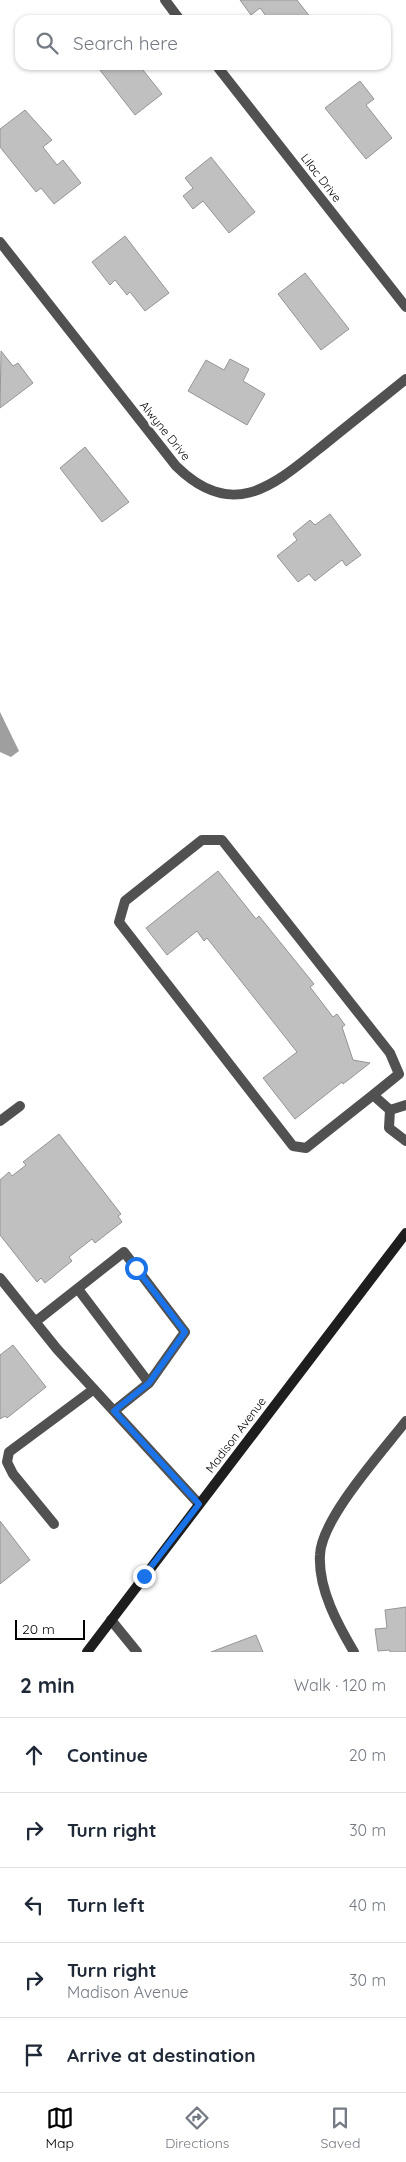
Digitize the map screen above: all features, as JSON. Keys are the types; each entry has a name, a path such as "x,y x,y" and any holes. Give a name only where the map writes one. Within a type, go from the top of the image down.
{"main road":[{"name":"Madison Avenue","path":"87,1652 406,1233"}],"street":[{"path":"165,0 176,15"},
{"name":"Lilac Drive","path":"220,70 406,307"},
{"name":"Alwyne Drive","path":"0,242 176,466 192,481 212,490 243,494 274,483 406,379"},
{"path":"202,840 222,840 390,1053 399,1074 373,1095 306,1148 293,1146 119,922 125,901 202,840"},
{"path":"373,1095 390,1110"},
{"path":"390,1110 406,1105"},
{"path":"0,1121 20,1106"},
{"path":"390,1110 389,1128 406,1141"},
{"path":"35,1322 124,1252 185,1332 149,1383 114,1411"},
{"path":"0,1278 35,1322 199,1504"},
{"path":"78,1289 149,1383"},
{"path":"54,1524 13,1474 7,1462 9,1452 94,1389"},
{"path":"354,1652 343,1635 330,1606 321,1571 321,1543 334,1516 406,1421"},
{"path":"111,1620 137,1652"}],"shaded area":[{"path":"0,712 19,751 11,757 0,752"}],"building":[{"path":"240,0 297,0 309,15 265,15 260,8 251,15"},
{"path":"100,70 143,70 162,94 135,115"},
{"path":"360,81 374,99 366,105 392,138 366,159 325,108"},
{"path":"25,110 52,140 43,147 57,165 63,160 81,183 54,204 41,188 36,192 0,147 0,129"},
{"path":"211,157 255,212 229,233 203,201 193,209 183,196 193,188 185,178"},
{"path":"125,236 169,293 145,311 130,292 127,295 115,280 110,285 92,262"},
{"path":"305,273 349,329 321,350 278,294"},
{"path":"1,351 13,366 18,363 33,383 0,408"},
{"path":"230,359 249,369 243,381 265,394 247,425 188,391 206,360 224,370"},
{"path":"85,447 129,502 102,522 60,468"},
{"path":"330,514 361,555 346,566 342,560 315,581 309,574 298,582 277,556 297,540 293,534 310,520 315,525"},
{"path":"218,871 256,919 259,916 314,984 310,987 333,1017 337,1014 345,1025 342,1027 353,1060 370,1063 343,1084 342,1082 295,1119 263,1078 297,1052 207,938 204,941 197,931 167,955 146,928"},
{"path":"59,1134 121,1214 118,1216 122,1222 95,1243 92,1239 69,1257 72,1261 45,1283 41,1278 37,1282 0,1235 0,1180 9,1172 12,1176 26,1165 23,1162"},
{"path":"13,1345 46,1387 7,1418 5,1416 0,1419 0,1355"},
{"path":"0,1521 30,1560 0,1584"},
{"path":"406,1607 406,1652 378,1651 375,1629 387,1628 385,1610"},
{"path":"256,1635 263,1652 211,1652"}],"route":[{"path":"136,1268 185,1332 149,1383 114,1411 199,1504 144,1576"}]}
